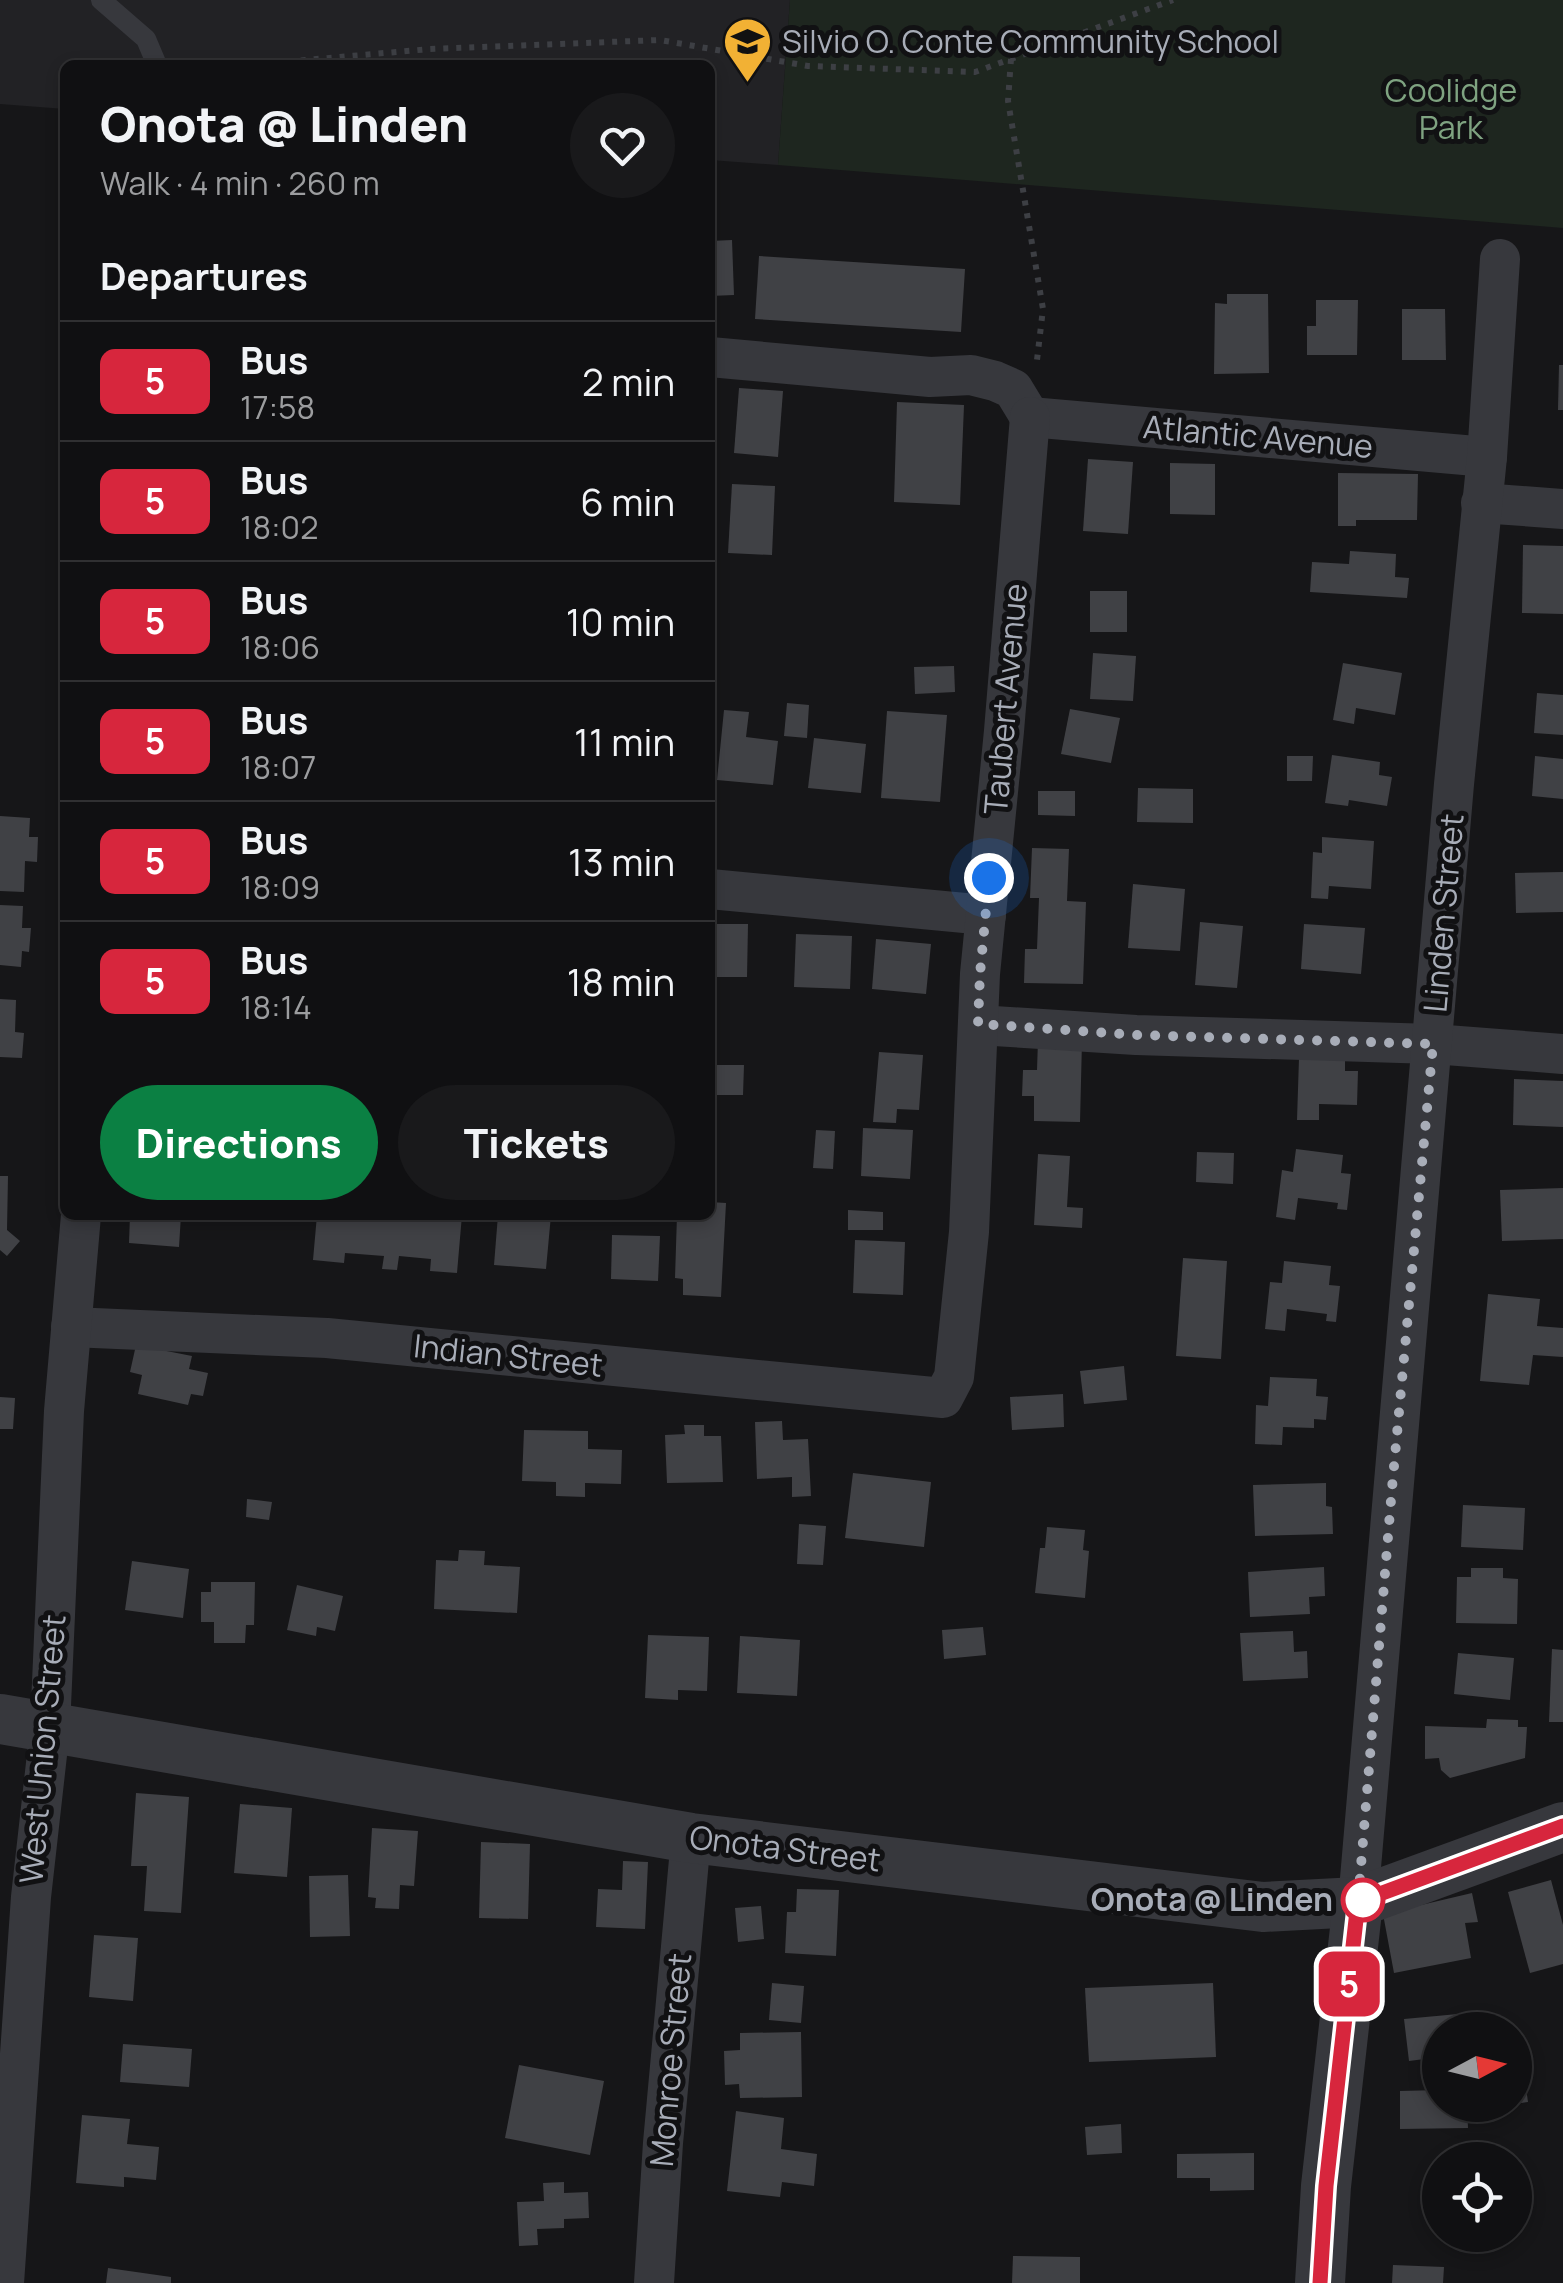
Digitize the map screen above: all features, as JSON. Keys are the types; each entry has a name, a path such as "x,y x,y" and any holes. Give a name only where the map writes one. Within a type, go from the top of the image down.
{"street":[{"name":"Linden Street","path":"1320,2283 1326,2186 1358,1902 1454,784 1487,457 1500,259"},
{"path":"715,357 930,377 971,376 1014,390 1030,417"},
{"name":"Atlantic Avenue","path":"1030,417 1487,457"},
{"name":"Taubert Avenue","path":"943,1398 954,1378 969,1232 980,974 1030,417"},
{"path":"1481,503 1563,509"},
{"path":"715,890 986,915"},
{"path":"978,1024 1136,1035 1433,1044 1563,1054"},
{"name":"West Union Street","path":"4,2283 31,1896 50,1728 64,1412 82,1220"},
{"name":"Indian Street","path":"71,1327 327,1338 943,1398"},
{"name":"Onota Street","path":"0,1719 692,1838 1263,1907 1358,1902 1563,1826"},
{"name":"Monroe Street","path":"654,2283 692,1838"}],"lane":[{"path":"101,0 146,39 155,60"}],"path":[{"path":"306,60 430,49 660,40 808,66 975,72 1173,0"},
{"path":"1012,59 1008,101 1043,309 1030,417"}],"shaded area":[{"name":"Silvio O. Conte Community School","path":"0,0 790,0 778,165 715,160 715,60 60,60 60,109 0,104"}],"green space":[{"name":"Coolidge Park","path":"790,0 1563,0 1563,228 778,165"}],"building":[{"path":"732,240 734,295 715,296 715,241"},
{"path":"759,256 965,269 961,332 755,319"},
{"path":"1227,294 1268,294 1269,373 1214,374 1215,303 1227,304"},
{"path":"1316,300 1358,300 1357,355 1307,355 1307,326 1316,326"},
{"path":"1402,309 1445,309 1446,360 1402,360"},
{"path":"1559,365 1563,365 1563,410 1558,410"},
{"path":"739,388 783,391 778,457 734,453"},
{"path":"897,402 964,405 960,505 894,502"},
{"path":"1088,459 1133,462 1128,534 1083,531"},
{"path":"1170,463 1215,464 1215,515 1170,514"},
{"path":"1338,473 1418,474 1417,520 1356,520 1356,526 1338,526"},
{"path":"732,484 775,486 772,555 728,553"},
{"path":"1523,545 1563,546 1563,614 1522,613"},
{"path":"1350,551 1396,554 1395,577 1409,578 1407,598 1310,592 1312,562 1349,564"},
{"path":"1090,591 1127,591 1127,632 1090,632"},
{"path":"1093,653 1136,656 1133,701 1090,699"},
{"path":"1343,663 1402,673 1395,715 1356,708 1354,724 1333,720"},
{"path":"954,666 955,692 915,694 914,667"},
{"path":"1537,693 1563,695 1563,735 1534,733"},
{"path":"787,703 809,705 807,738 784,736"},
{"path":"1070,709 1120,718 1111,763 1061,754"},
{"path":"724,710 749,712 746,737 778,741 773,785 717,780"},
{"path":"887,711 947,715 940,802 881,798"},
{"path":"814,738 866,744 861,793 808,788"},
{"path":"1332,755 1380,762 1379,775 1392,777 1387,806 1349,800 1348,806 1325,803"},
{"path":"1287,756 1313,756 1312,781 1287,781"},
{"path":"1535,756 1563,759 1563,799 1532,796"},
{"path":"1138,788 1193,789 1193,823 1137,822"},
{"path":"1038,791 1075,791 1075,816 1038,815"},
{"path":"0,816 30,818 29,837 38,837 37,862 25,861 24,892 0,891"},
{"path":"1322,837 1374,841 1371,889 1329,886 1328,899 1311,898 1313,852 1322,853"},
{"path":"1032,848 1069,849 1067,901 1086,902 1083,984 1024,983 1025,949 1037,949 1039,898 1030,898"},
{"path":"1563,872 1563,912 1516,913 1515,873"},
{"path":"1133,884 1185,889 1180,951 1128,948"},
{"path":"0,905 23,906 22,928 31,928 29,952 22,951 21,967 0,965"},
{"path":"1200,922 1243,926 1237,988 1195,985"},
{"path":"715,924 748,924 747,977 715,977"},
{"path":"1304,924 1365,928 1361,974 1301,969"},
{"path":"796,934 852,936 850,989 794,987"},
{"path":"876,939 931,944 926,994 872,989"},
{"path":"0,999 16,1000 15,1032 24,1033 22,1058 0,1057"},
{"path":"1038,1040 1082,1041 1080,1122 1034,1121 1034,1096 1022,1096 1023,1070 1037,1070"},
{"path":"879,1052 923,1055 919,1110 897,1109 896,1123 873,1122"},
{"path":"1299,1058 1345,1059 1345,1071 1358,1071 1357,1105 1319,1104 1319,1120 1297,1120"},
{"path":"717,1065 744,1065 743,1095 716,1095"},
{"path":"1514,1079 1563,1081 1563,1127 1513,1125"},
{"path":"863,1128 913,1130 910,1179 861,1176"},
{"path":"816,1130 835,1131 833,1169 813,1168"},
{"path":"1296,1149 1343,1155 1341,1173 1351,1174 1347,1210 1337,1209 1338,1203 1298,1198 1295,1220 1276,1217 1282,1170 1293,1172"},
{"path":"1197,1152 1234,1153 1233,1184 1196,1182"},
{"path":"1038,1154 1070,1156 1067,1207 1083,1208 1082,1228 1034,1225"},
{"path":"0,1176 8,1176 7,1230 20,1241 7,1256 0,1250"},
{"path":"1563,1188 1563,1239 1502,1241 1500,1190"},
{"path":"715,1202 726,1203 721,1297 683,1295 683,1279 675,1278 677,1220 715,1220"},
{"path":"848,1210 883,1212 883,1230 848,1230"},
{"path":"130,1220 181,1220 179,1247 129,1243"},
{"path":"317,1220 462,1220 457,1273 430,1271 431,1259 399,1256 397,1270 382,1269 384,1256 345,1253 344,1263 313,1260"},
{"path":"498,1220 551,1220 546,1269 494,1265"},
{"path":"612,1235 660,1236 658,1281 611,1279"},
{"path":"855,1240 905,1242 903,1295 853,1293"},
{"path":"1183,1258 1227,1261 1221,1359 1176,1356"},
{"path":"1284,1261 1331,1266 1329,1285 1340,1286 1336,1322 1326,1321 1327,1314 1287,1309 1285,1331 1265,1329 1270,1282 1282,1283"},
{"path":"1488,1294 1540,1299 1537,1326 1563,1328 1563,1357 1533,1355 1529,1385 1480,1381"},
{"path":"136,1345 192,1356 189,1369 208,1373 203,1396 191,1394 188,1405 138,1394 142,1375 130,1372"},
{"path":"1124,1366 1127,1400 1084,1404 1080,1371"},
{"path":"1270,1377 1317,1379 1316,1396 1328,1397 1326,1420 1314,1419 1314,1428 1283,1427 1282,1445 1255,1444 1256,1405 1268,1406"},
{"path":"1063,1394 1064,1427 1012,1430 1010,1397"},
{"path":"0,1397 15,1398 13,1429 0,1429"},
{"path":"782,1421 783,1440 808,1439 811,1496 792,1497 792,1477 757,1479 755,1422"},
{"path":"684,1425 704,1425 704,1436 721,1436 723,1482 667,1483 665,1435 685,1434"},
{"path":"524,1430 588,1431 588,1449 622,1450 621,1484 585,1483 585,1497 556,1496 556,1482 522,1481"},
{"path":"853,1473 931,1482 924,1547 845,1538"},
{"path":"1326,1483 1326,1506 1332,1507 1333,1534 1255,1536 1253,1485"},
{"path":"247,1499 272,1502 269,1520 246,1517"},
{"path":"1463,1505 1525,1508 1523,1550 1461,1547"},
{"path":"799,1524 826,1526 823,1565 797,1564"},
{"path":"1047,1527 1085,1530 1083,1550 1089,1551 1085,1598 1035,1593 1040,1548 1045,1548"},
{"path":"459,1550 485,1551 484,1565 520,1567 517,1613 434,1609 436,1560 458,1561"},
{"path":"132,1561 189,1569 183,1618 125,1610"},
{"path":"1324,1567 1325,1596 1309,1597 1310,1614 1250,1617 1248,1572"},
{"path":"1471,1568 1503,1568 1503,1578 1518,1579 1517,1624 1456,1623 1457,1577 1471,1577"},
{"path":"211,1582 255,1582 254,1625 246,1625 245,1643 214,1643 214,1622 201,1622 201,1592 211,1592"},
{"path":"297,1585 343,1596 335,1631 317,1627 316,1636 287,1630"},
{"path":"983,1627 986,1655 944,1659 942,1630"},
{"path":"1293,1631 1294,1652 1307,1651 1308,1678 1243,1681 1240,1633"},
{"path":"648,1635 709,1637 707,1691 678,1690 678,1700 645,1698"},
{"path":"740,1636 800,1640 797,1696 737,1693"},
{"path":"1552,1649 1563,1650 1563,1722 1549,1722"},
{"path":"1458,1653 1514,1658 1510,1700 1454,1694"},
{"path":"1487,1719 1518,1720 1518,1727 1527,1727 1525,1758 1450,1778 1441,1770 1439,1758 1425,1759 1425,1726 1486,1728"},
{"path":"136,1793 189,1797 181,1913 144,1911 147,1866 131,1866"},
{"path":"240,1804 292,1808 287,1877 234,1873"},
{"path":"372,1828 418,1831 414,1886 400,1885 399,1909 375,1908 376,1898 368,1897"},
{"path":"481,1842 530,1844 528,1919 479,1918"},
{"path":"623,1861 648,1862 645,1929 596,1927 598,1889 622,1890"},
{"path":"348,1875 350,1936 310,1937 309,1876"},
{"path":"1551,1880 1563,1925 1563,1964 1530,1973 1508,1892"},
{"path":"797,1889 839,1890 836,1956 785,1953 787,1912 796,1912"},
{"path":"1472,1893 1478,1922 1465,1923 1471,1958 1394,1973 1383,1914"},
{"path":"761,1906 764,1939 738,1942 735,1908"},
{"path":"94,1935 138,1938 133,2001 89,1997"},
{"path":"772,1983 804,1986 801,2023 769,2020"},
{"path":"1213,1983 1216,2057 1089,2062 1085,1988"},
{"path":"1422,2017 1422,2059 1409,2061 1404,2019"},
{"path":"801,2032 802,2097 740,2098 739,2084 725,2085 724,2051 740,2050 740,2033"},
{"path":"123,2044 192,2049 189,2087 120,2082"},
{"path":"519,2065 604,2081 590,2155 505,2138"},
{"path":"1422,2090 1422,2122 1468,2122 1468,2128 1400,2129 1400,2091"},
{"path":"736,2111 784,2118 781,2149 817,2154 814,2186 782,2182 780,2197 727,2191"},
{"path":"82,2115 130,2119 127,2144 159,2147 156,2180 124,2177 124,2187 76,2183"},
{"path":"1121,2124 1122,2153 1087,2155 1085,2127"},
{"path":"1254,2153 1254,2190 1210,2191 1210,2178 1177,2178 1177,2154"},
{"path":"564,2182 564,2193 588,2192 589,2218 564,2219 564,2228 537,2229 538,2245 519,2246 517,2202 544,2201 543,2183"},
{"path":"1013,2256 1080,2257 1080,2283 1012,2283"},
{"path":"1393,2265 1444,2267 1443,2283 1392,2283"},
{"path":"108,2268 171,2277 171,2283 106,2283"}],"bus line":[{"name":"5","path":"1320,2283 1326,2186 1358,1902 1563,1826"}],"place":[{"name":"Silvio O. Conte Community School","path":"747,84"},
{"name":"Onota @ Linden","path":"1363,1900"}],"route":[{"path":"989,878 978,1024 1136,1035 1433,1044 1358,1902 1363,1900"}]}
